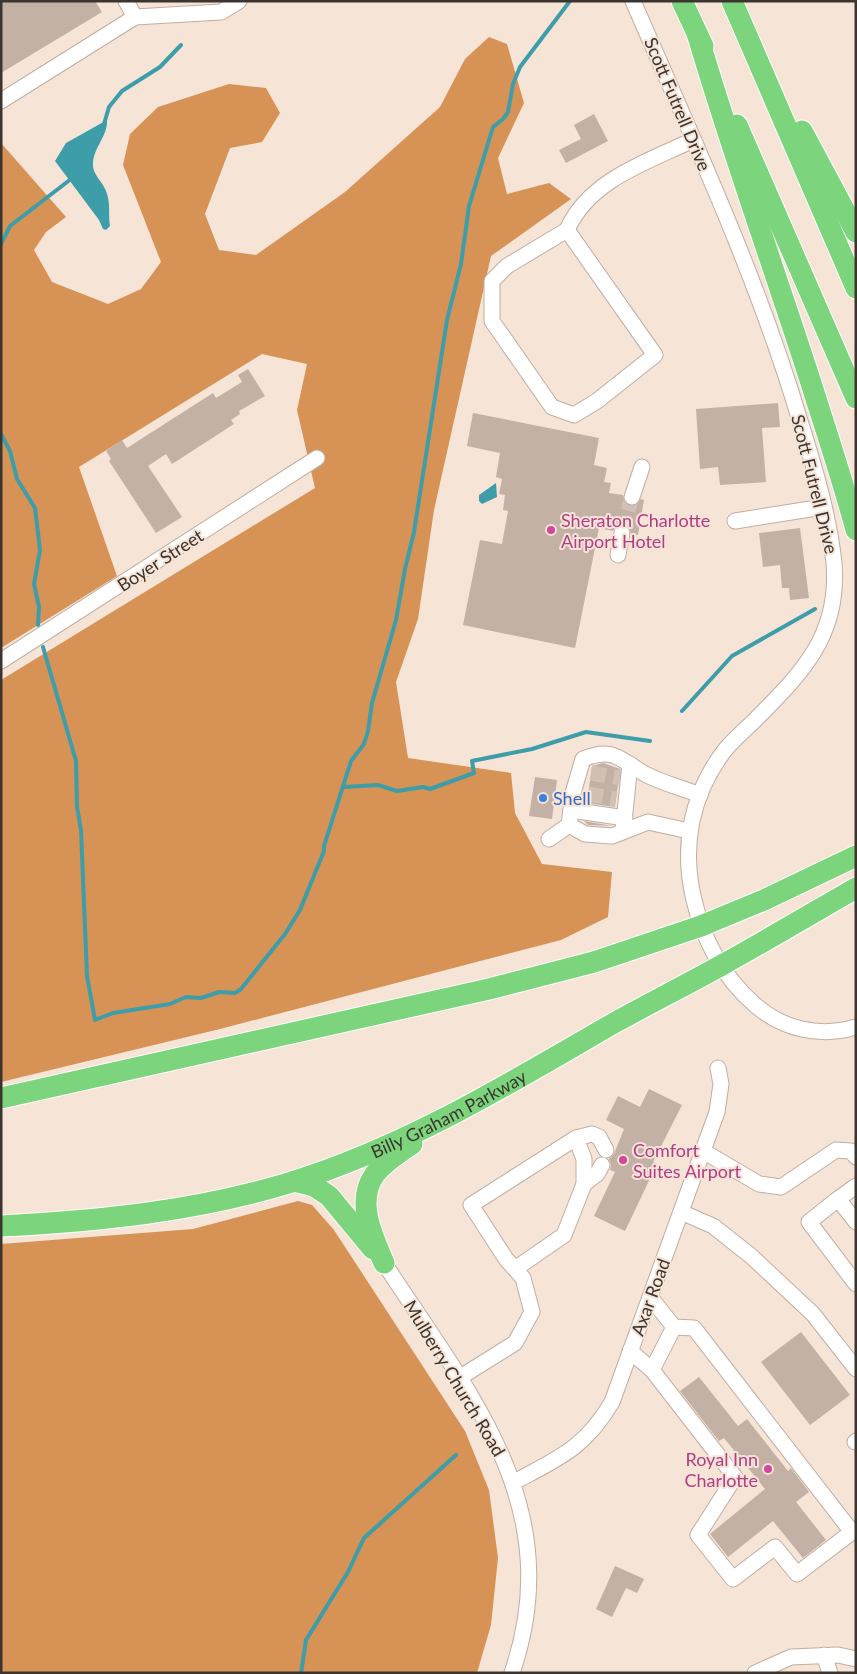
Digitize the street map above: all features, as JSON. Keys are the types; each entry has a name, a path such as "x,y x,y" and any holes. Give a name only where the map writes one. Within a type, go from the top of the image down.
{"highway":[{"path":"682,1 856,398"},
{"path":"734,1 856,232"},
{"path":"734,1 856,288"},
{"path":"697,33 740,175 780,285 836,458 856,530"},
{"path":"836,866 856,845"},
{"path":"1,1098 560,972 701,926 856,856"},
{"name":"Billy Graham Parkway","path":"1,1226 144,1215 200,1206 294,1181 362,1157 454,1115 856,888"},
{"path":"384,1263 369,1228 366,1195 375,1174 400,1152 454,1115"},
{"path":"294,1181 314,1186 329,1196 384,1263"}],"street":[{"path":"126,1 135,17"},
{"path":"1,101 135,17 221,12 239,1"},
{"name":"Scott Futrell Drive","path":"633,1 742,256 779,353 806,440 830,536 834,574 832,600 820,641 809,662 794,681 726,750 700,795 689,831 688,872 701,926 721,965 742,994 776,1020 795,1028 814,1032 835,1032 856,1027"},
{"path":"567,230 655,355 597,401 574,415 552,407 492,321 492,281 507,266 567,230 573,215 598,188 628,170 693,140"},
{"name":"Boyer Street","path":"1,661 317,458"},
{"path":"632,496 642,467"},
{"path":"735,521 822,506"},
{"path":"618,555 622,533"},
{"path":"569,825 570,810 581,793 585,771 583,759 599,752 618,756 646,775 700,795"},
{"path":"624,825 621,800 624,779 630,764"},
{"path":"570,810 624,825 648,822 689,831"},
{"path":"569,825 585,834 612,836 624,825"},
{"path":"549,839 569,825"},
{"name":"Axar Road","path":"514,1482 561,1457 586,1438 601,1421 612,1402 717,1112 721,1084 718,1068"},
{"path":"459,1378 515,1343 532,1312 523,1278 506,1259 471,1205 576,1138 592,1134 599,1137 606,1150"},
{"path":"515,1269 564,1235 584,1184 584,1159 576,1138"},
{"path":"703,1151 759,1184 781,1187 836,1150 851,1150 856,1157"},
{"path":"584,1184 597,1174 602,1166"},
{"path":"856,1186 809,1222 856,1284"},
{"path":"838,1199 856,1222"},
{"path":"681,1212 713,1226 751,1256 813,1314 856,1369"},
{"name":"Mulberry Church Road","path":"384,1263 459,1378 501,1450 514,1482 526,1537 529,1585 526,1618 512,1673"},
{"path":"630,1351 652,1370 734,1477 698,1535 733,1579 775,1547 797,1574 852,1532 694,1328 674,1327 650,1297"},
{"path":"652,1370 674,1327"},
{"path":"824,1655 830,1673"},
{"path":"755,1673 791,1657 838,1655 856,1658"}],"shaded area":[{"path":"489,37 507,44 524,103 498,158 507,194 549,183 571,199 491,256 434,510 418,619 396,682 408,758 511,773 515,813 542,864 612,872 608,917 561,940 220,1029 1,1082 1,680 315,488 297,410 307,364 262,354 79,467 117,576 1,648 1,143 66,217 46,232 34,250 52,282 108,304 141,289 161,262 123,165 130,134 158,107 229,84 266,88 280,113 262,142 230,148 205,214 219,250 256,255 345,192 440,107 465,59"},
{"path":"298,1201 312,1205 334,1230 465,1431 489,1490 498,1558 491,1625 477,1673 1,1673 1,1244 193,1229"}],"water":[{"path":"107,120 107,126 95,153 93,164 94,171 108,195 110,226 106,230 103,229 99,220 55,161 66,143"},
{"path":"496,483 497,497 482,504 479,501 479,495"}],"building":[{"path":"1,1 95,1 102,12 1,73"},
{"path":"594,114 608,141 566,163 559,150 581,139 574,125"},
{"path":"248,369 265,396 239,411 240,414 231,420 234,424 172,464 166,454 148,466 182,517 156,533 109,461 111,459 106,451 122,440 127,448 213,393 216,398 242,382 238,375"},
{"path":"778,403 780,427 762,428 766,482 720,485 718,467 700,469 696,409"},
{"name":"Sheraton Charlotte Airport Hotel","path":"473,413 599,438 594,465 607,468 604,482 611,483 609,493 623,495 625,503 630,506 634,506 641,499 644,500 638,535 631,534 628,526 623,524 615,527 613,531 599,528 575,648 463,625 480,540 502,544 508,511 503,510 505,495 499,494 502,479 496,477 500,453 467,446"},
{"path":"800,528 809,598 790,600 789,588 782,588 780,565 763,567 759,533"},
{"path":"603,763 620,769 615,807 587,803 592,766"},
{"name":"Shell","path":"535,777 557,780 552,819 529,816"},
{"path":"584,821 612,826 588,825"},
{"name":"Comfort Suites Airport","path":"649,1089 682,1105 653,1162 657,1164 625,1231 594,1216 615,1172 610,1170 611,1164 609,1159 614,1154 624,1129 606,1120 618,1096 640,1107"},
{"path":"801,1332 850,1395 810,1425 761,1362"},
{"name":"Royal Inn Charlotte","path":"699,1377 738,1426 747,1419 788,1471 791,1468 809,1492 796,1502 826,1540 803,1558 773,1521 728,1557 710,1534 765,1489 724,1438 719,1441 680,1391"},
{"path":"615,1566 644,1579 637,1593 626,1588 612,1617 596,1609"}],"waterway":[{"path":"43,647 76,761 87,976 95,1020 113,1013 170,1004 186,997 201,998 219,992 235,993 241,989 285,934 300,910 324,851 351,761 364,744 372,703 396,620 414,532 447,320 461,264 469,206 493,127 508,112 513,84 520,67 570,1"},
{"path":"104,124 109,107 122,91 160,67 181,45"},
{"path":"1,244 10,226 71,179"},
{"path":"1,434 10,451 17,479 35,508 40,550 34,584 39,607 38,625"},
{"path":"682,711 732,656 815,609"},
{"path":"344,787 378,785 397,791 423,787 430,789 474,773 472,761 532,749 586,732 650,741"},
{"path":"301,1673 306,1640 348,1572 364,1538 456,1455"}],"tunnel":[{"path":"622,533 632,497"},
{"path":"591,773 620,778"},
{"path":"588,794 616,799"}],"place":[{"name":"Sheraton Charlotte Airport Hotel","path":"551,530"},
{"name":"Shell","path":"543,798"},
{"name":"Comfort Suites Airport","path":"623,1160"},
{"name":"Royal Inn Charlotte","path":"768,1469"}]}
